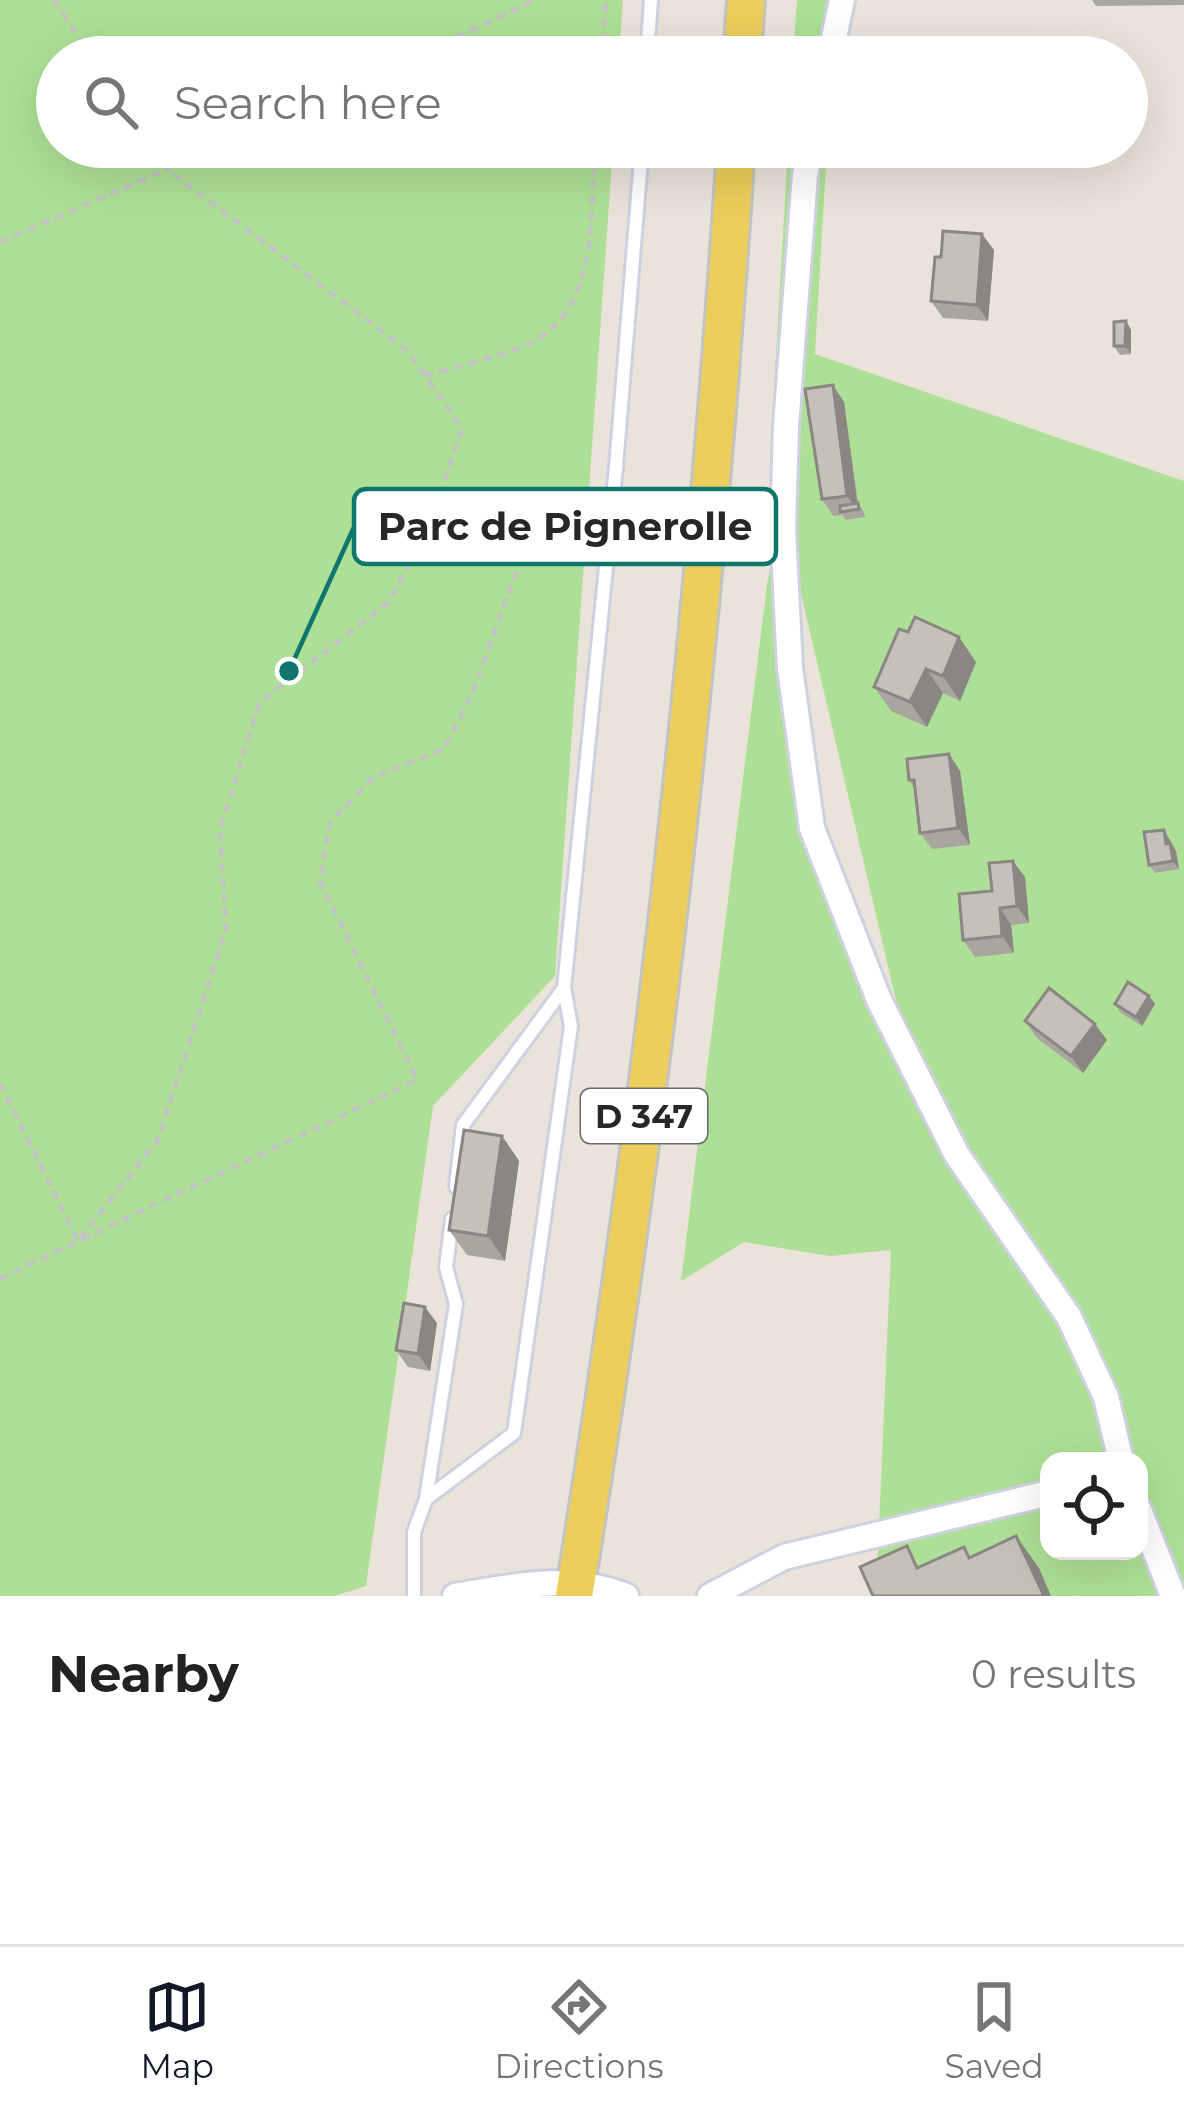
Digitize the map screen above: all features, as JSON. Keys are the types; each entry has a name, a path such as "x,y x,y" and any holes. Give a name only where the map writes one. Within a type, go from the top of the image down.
{"main road":[{"path":"743,36 746,0"},
{"name":"D 347","path":"575,1589 650,1068 706,542 734,168"}],"street":[{"path":"834,36 842,0"},
{"path":"807,168 783,530 790,668 812,828 880,1000 957,1155 1069,1317 1106,1397 1119,1452"},
{"path":"710,1596 784,1557 1040,1495"},
{"path":"1148,1533 1173,1596"},
{"path":"455,1596 598,1584 626,1596"}],"lane":[{"path":"648,36 651,0"},
{"path":"426,1499 514,1433 571,1026 564,988 640,168"},
{"path":"414,1596 414,1532 426,1499 456,1304 446,1267 464,1126 564,988"}],"path":[{"path":"54,0 78,36"},
{"path":"460,36 536,0"},
{"path":"603,36 606,0"},
{"path":"0,242 172,168"},
{"path":"425,376 538,340 568,312 585,269 593,168"},
{"path":"78,1241 158,1140 226,929 220,830 259,703 390,601 435,511 462,428 407,350 168,170"},
{"path":"0,1279 417,1080 320,881 330,822 374,777 444,749 472,694 526,544 435,511"},
{"path":"0,1083 78,1241"}],"green space":[{"path":"0,0 623,0 620,36 36,36 36,168 612,168 555,976 433,1106 366,1586 334,1596 0,1596"},
{"path":"797,0 835,0 833,36 794,36"},
{"path":"787,168 826,168 815,354 1184,481 1184,1596 876,1596 891,1250 830,1256 744,1242 681,1281 775,546 799,823 872,1012 922,1112 770,461"}],"building":[{"path":"943,231 982,234 977,305 931,301"},
{"path":"1126,321 1125,346 1114,346 1114,322"},
{"path":"833,385 847,496 822,499 805,389"},
{"path":"858,503 859,509 840,512 840,506"},
{"path":"915,617 959,637 943,676 926,669 910,702 874,687 899,629 908,632"},
{"path":"949,754 958,828 920,833 907,759"},
{"path":"1164,830 1173,861 1149,865 1144,832"},
{"path":"1013,861 1017,906 1000,908 1002,936 963,940 959,894 992,891 989,863"},
{"path":"1128,982 1149,996 1136,1017 1115,1004"},
{"path":"1049,988 1095,1024 1071,1056 1025,1021"},
{"path":"464,1130 502,1136 488,1236 449,1230"},
{"path":"404,1303 425,1307 418,1354 396,1350"},
{"path":"1016,1536 1044,1596 873,1596 860,1567 907,1546 917,1568 964,1547 969,1558"}],"place":[{"name":"Parc de Pignerolle","path":"289,671"}]}
